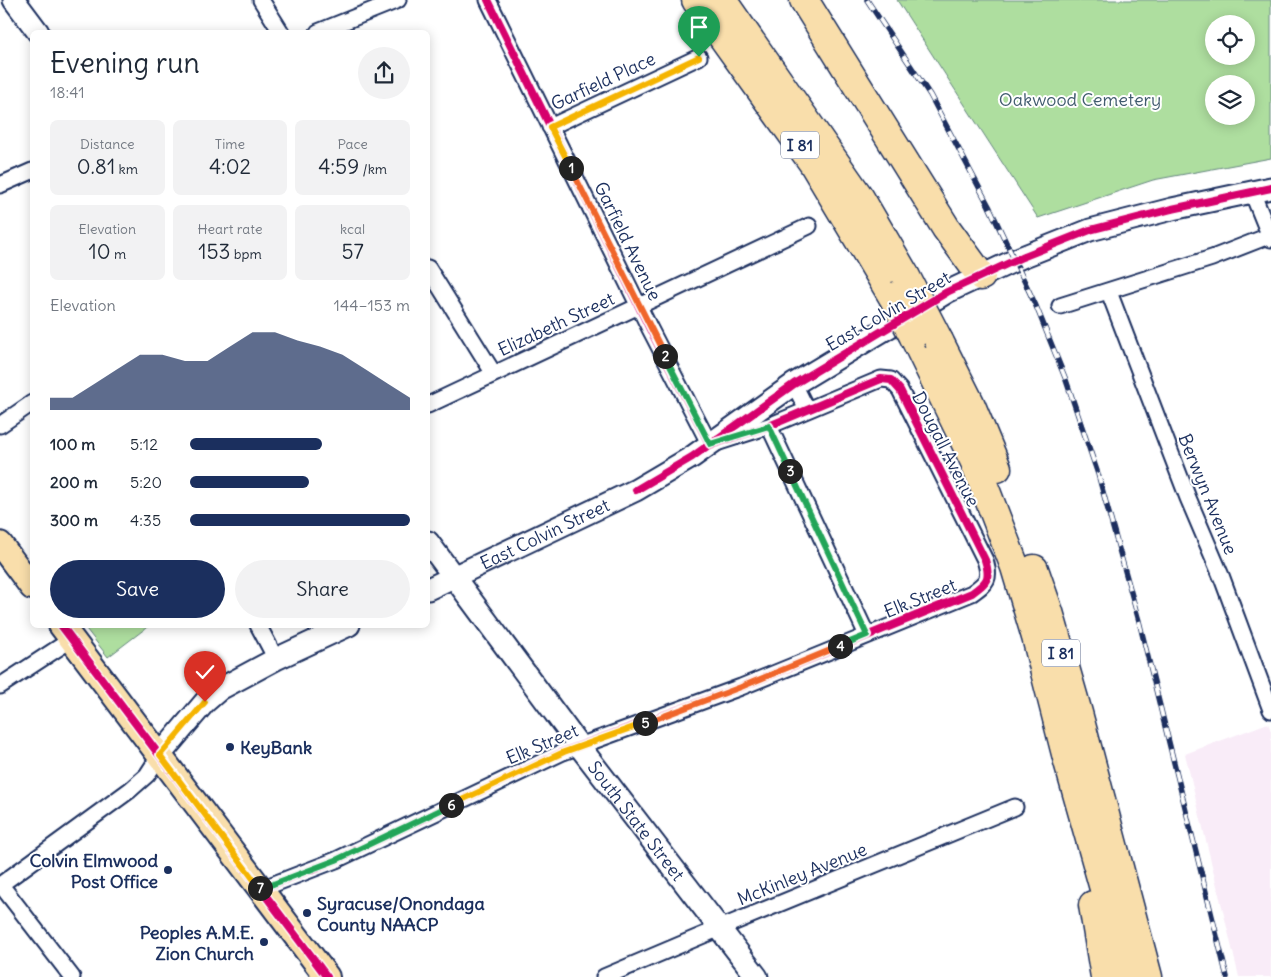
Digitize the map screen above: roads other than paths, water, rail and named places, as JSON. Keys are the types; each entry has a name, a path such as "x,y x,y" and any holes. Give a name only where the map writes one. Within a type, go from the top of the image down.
{"highway":[{"name":"I 81","path":"696,0 899,286"},
{"name":"I 81","path":"722,0 860,198 899,286 926,338 1015,567 1129,977"},
{"path":"804,0 946,228 980,276"},
{"name":"I 81","path":"926,338 970,403 1012,506 1049,612 1081,722 1148,977"},
{"path":"1067,758 1105,977"}],"main road":[{"path":"0,544 30,584"},
{"path":"67,632 328,977"}],"street":[{"path":"14,0 36,30"},
{"path":"261,0 280,30"},
{"path":"323,30 398,0"},
{"name":"Garfield Avenue","path":"488,0 639,306 710,444"},
{"name":"Garfield Place","path":"550,127 699,57"},
{"path":"0,185 30,172"},
{"path":"1060,306 1109,292 1271,237 1262,190"},
{"name":"East Colvin Street","path":"430,588 636,490 692,457 794,384 947,292 980,276 1090,230 1172,209 1262,190"},
{"name":"Elizabeth Street","path":"430,404 809,226"},
{"path":"430,271 494,374"},
{"name":"Berwyn Avenue","path":"1109,292 1188,498 1222,578 1271,710"},
{"name":"Dougall Avenue","path":"807,410 881,378 891,380 900,390 985,560"},
{"path":"794,384 807,410"},
{"path":"0,425 30,404"},
{"name":"East Colvin Street","path":"710,444 769,426 807,410"},
{"path":"769,426 867,635"},
{"name":"South State Street","path":"430,545 580,747 757,977"},
{"name":"Elk Street","path":"260,889 336,860 564,752 741,687 972,593 984,584 987,578 988,571 985,560"},
{"path":"260,628 276,659"},
{"path":"72,977 0,885 130,790 147,775 180,729 212,696 240,677 343,628"},
{"path":"0,686 67,632"},
{"name":"McKinley Avenue","path":"604,977 1015,807"}],"railway":[{"path":"867,0 930,95 989,206 1036,306 1066,380 1098,474 1139,621 1227,977"}],"place":[{"name":"KeyBank","path":"230,747"},
{"name":"Colvin Elmwood Post Office","path":"168,870"},
{"name":"Syracuse/Onondaga County NAACP","path":"307,913"},
{"name":"Peoples A.M.E. Zion Church","path":"264,942"}],"park label":[{"name":"Oakwood Cemetery","path":"1080,99"}]}
